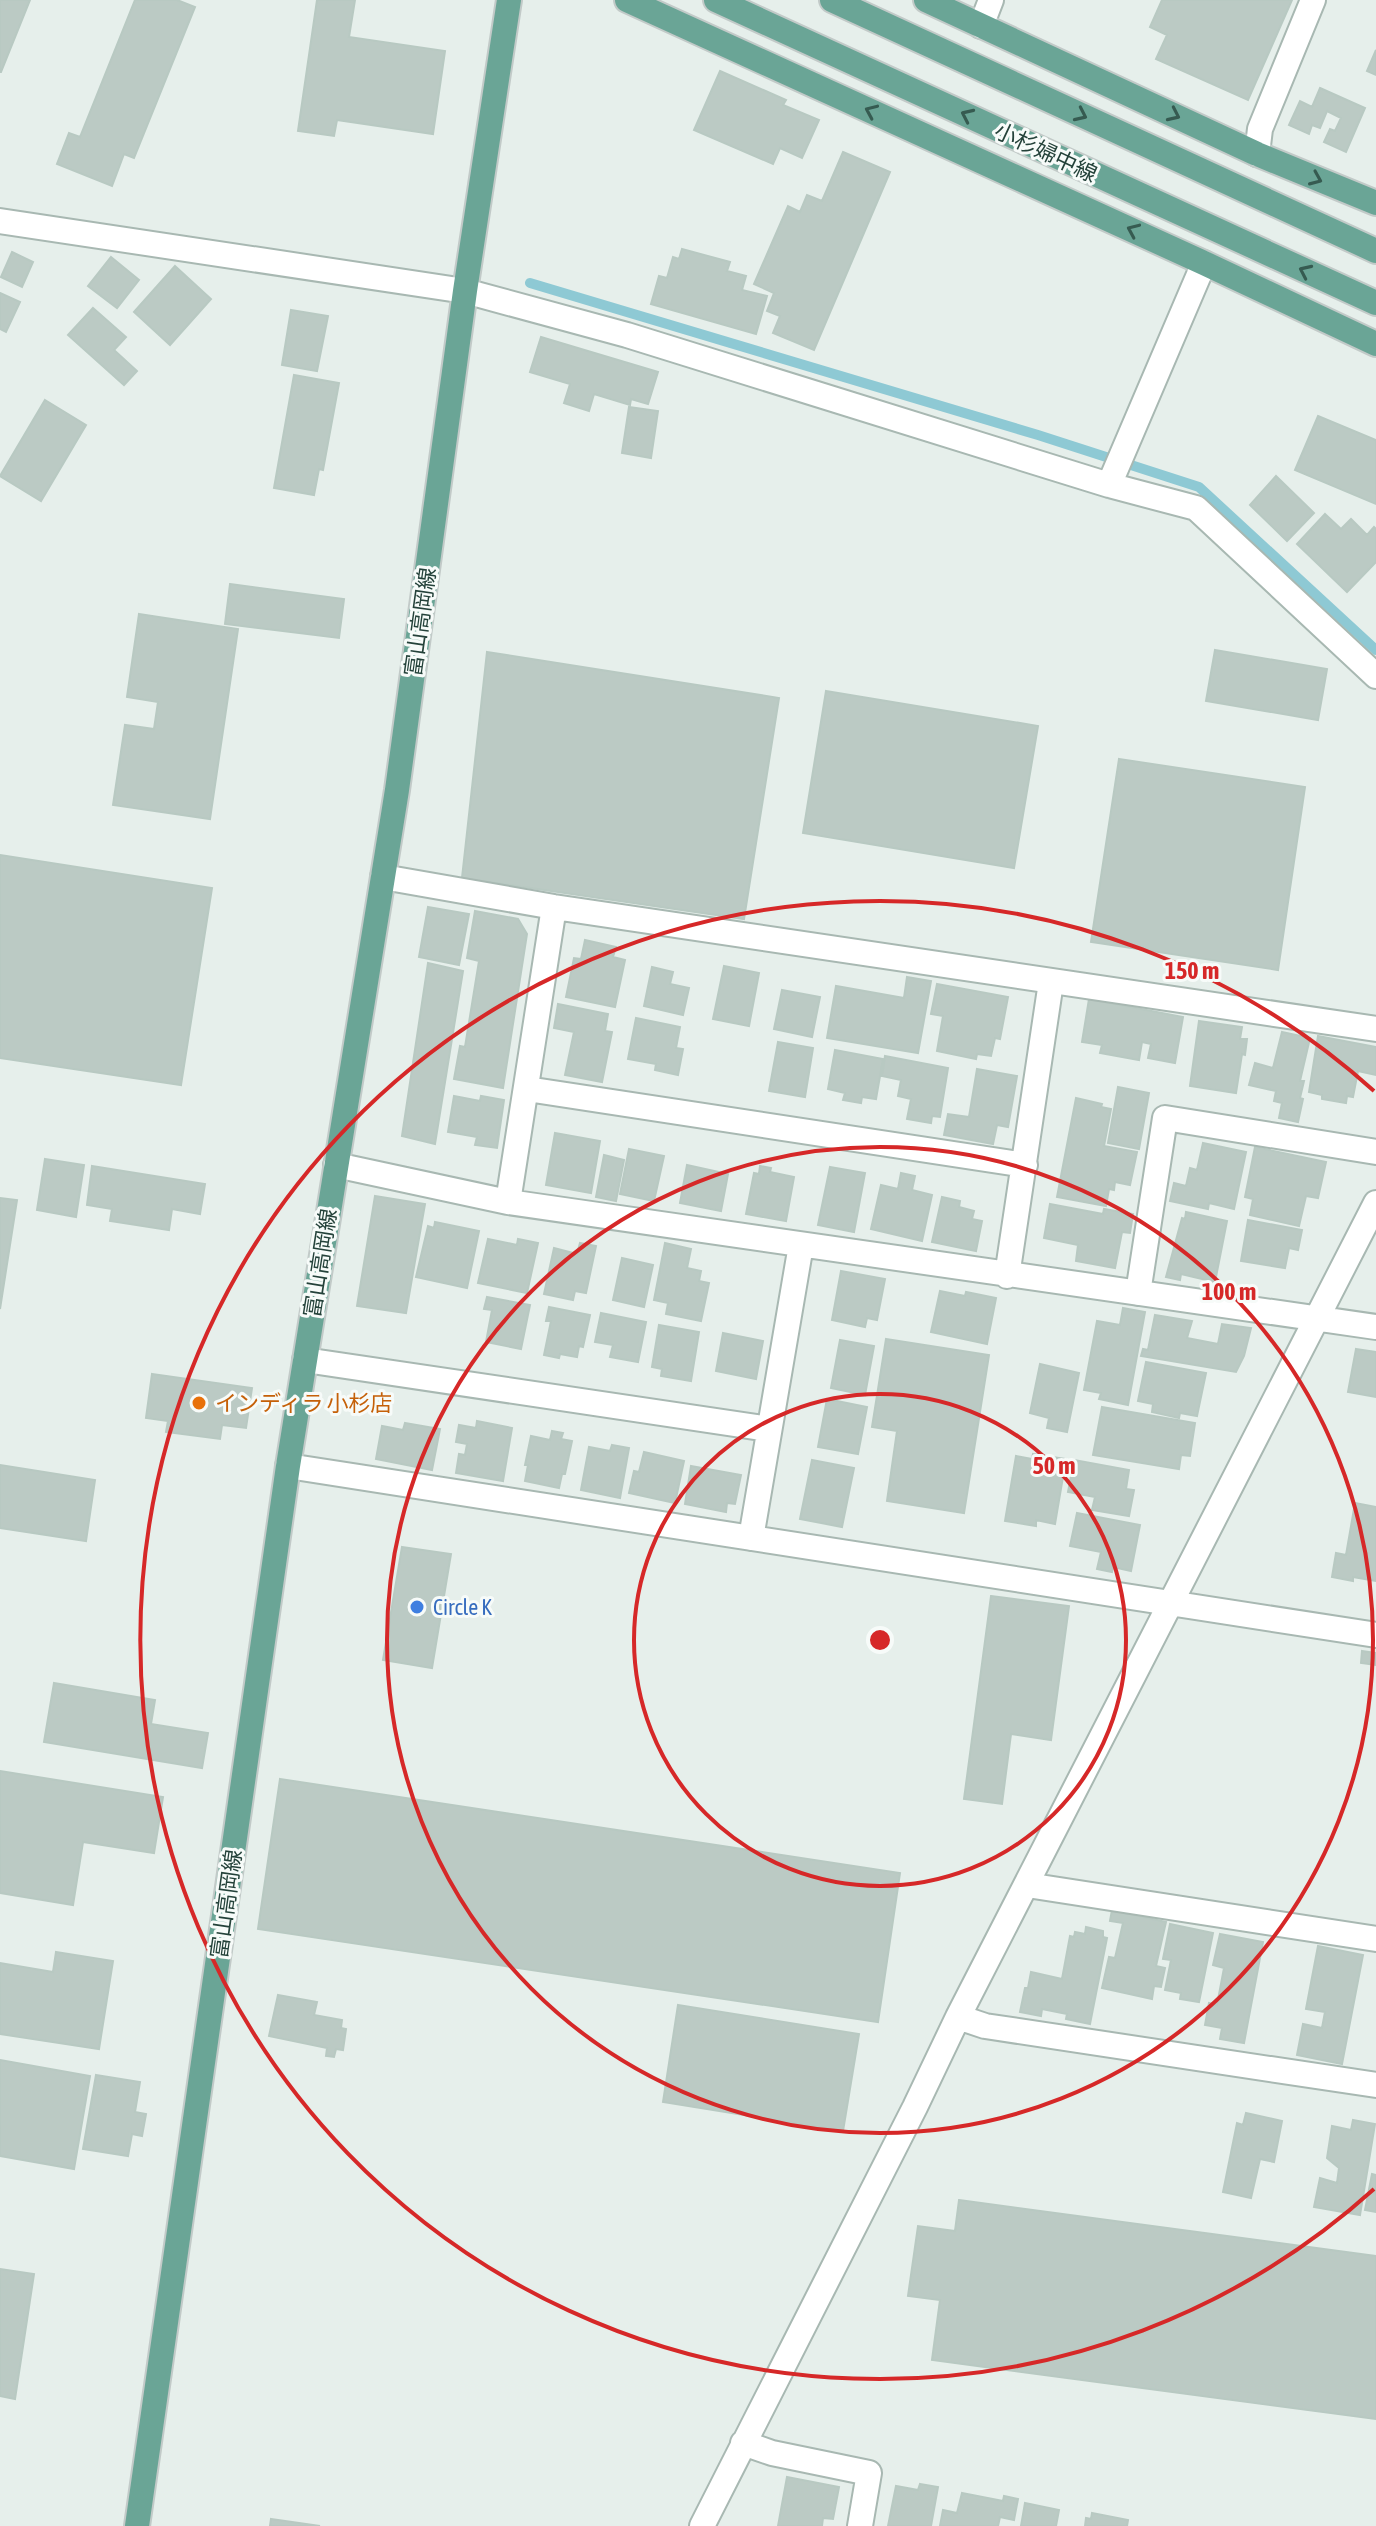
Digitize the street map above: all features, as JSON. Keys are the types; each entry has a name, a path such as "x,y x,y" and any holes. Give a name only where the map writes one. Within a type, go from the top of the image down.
{"main road":[{"name":"富山高岡線","path":"137,2526 288,1466 397,790 465,291 509,0"},
{"path":"627,0 1376,344"},
{"name":"小杉婦中線","path":"716,0 1376,303"},
{"path":"832,0 1376,251"},
{"path":"926,0 1257,154 1376,203"}],"street":[{"path":"981,26 991,0"},
{"path":"1257,154 1260,129 1313,0"},
{"path":"0,221 465,291 627,335 1109,485 1196,508 1376,676"},
{"path":"1109,485 1204,263"},
{"path":"383,877 554,907 1376,1029"},
{"path":"508,1202 554,907"},
{"path":"1007,1276 1051,982"},
{"path":"527,1089 1025,1165"},
{"path":"1138,1293 1165,1118 1376,1152"},
{"path":"336,1165 508,1202 1376,1327"},
{"path":"702,2526 958,2017 1376,1203"},
{"path":"751,1538 801,1245"},
{"path":"305,1360 769,1429"},
{"path":"288,1466 1376,1635"},
{"path":"1027,1885 1376,1939"},
{"path":"958,2017 985,2026 1376,2085"},
{"path":"743,2443 772,2453 869,2473 860,2526"}],"building":[{"path":"0,0 30,0 1,72 0,72"},
{"path":"135,0 177,0 195,7 134,158 124,154 112,186 57,164 69,133 80,137"},
{"path":"317,0 355,0 349,37 445,51 433,134 337,120 334,136 298,131"},
{"path":"1162,0 1292,0 1248,100 1156,59 1167,35 1150,27"},
{"path":"1376,50 1376,75 1367,71"},
{"path":"720,71 786,100 783,105 819,120 802,158 780,148 773,164 694,130"},
{"path":"1320,88 1365,108 1346,152 1324,142 1330,129 1335,131 1341,118 1327,111 1320,128 1312,125 1309,134 1289,125 1300,101 1312,107"},
{"path":"843,152 890,172 814,350 773,333 780,316 767,311 774,293 754,284 788,206 800,212 807,195 822,201"},
{"path":"682,249 730,262 727,271 746,276 742,290 767,296 756,334 651,304 659,276 667,278 673,257 679,259"},
{"path":"12,252 33,262 22,287 1,277"},
{"path":"111,257 139,280 117,308 88,286"},
{"path":"175,266 211,299 170,345 134,312"},
{"path":"0,293 20,302 6,332 0,329"},
{"path":"93,308 126,337 114,350 137,371 124,385 68,335"},
{"path":"291,310 328,316 317,371 282,365"},
{"path":"541,337 658,372 648,404 631,399 630,405 594,394 589,411 564,403 570,384 530,372"},
{"path":"294,375 339,383 323,470 319,469 314,495 274,488"},
{"path":"45,400 86,425 41,501 0,476"},
{"path":"629,407 658,411 651,458 622,453"},
{"path":"1318,416 1376,440 1376,504 1295,470"},
{"path":"1276,476 1314,513 1287,541 1250,505"},
{"path":"1325,514 1341,529 1351,519 1367,535 1374,527 1376,529 1376,562 1347,592 1297,544"},
{"path":"230,584 344,599 339,638 225,624"},
{"path":"139,614 238,629 210,819 113,805 125,725 154,729 158,702 127,697"},
{"path":"1215,650 1327,669 1318,720 1206,701"},
{"path":"487,652 779,698 744,919 462,878"},
{"path":"826,691 1038,726 1014,868 803,833"},
{"path":"1119,759 1305,787 1278,970 1091,942"},
{"path":"0,855 212,888 181,1085 0,1058"},
{"path":"428,907 469,914 459,965 419,957"},
{"path":"475,911 518,919 527,934 503,1088 454,1079 460,1046 465,1047 479,961 467,958"},
{"path":"585,940 616,947 613,957 625,960 615,1007 566,997 574,958 581,959"},
{"path":"428,963 463,971 435,1144 402,1136"},
{"path":"724,966 759,973 749,1026 713,1019"},
{"path":"652,967 673,972 670,984 689,988 683,1015 644,1006"},
{"path":"907,977 931,981 918,1053 827,1038 836,986 904,998"},
{"path":"937,984 1008,997 1000,1039 995,1038 991,1056 977,1054 976,1059 937,1051 943,1016 931,1014"},
{"path":"782,990 820,997 812,1037 774,1029"},
{"path":"1089,999 1183,1017 1175,1063 1148,1058 1151,1044 1142,1042 1139,1060 1100,1053 1102,1045 1082,1042"},
{"path":"558,1004 608,1014 605,1031 612,1032 602,1082 565,1075 574,1032 554,1028"},
{"path":"636,1018 680,1027 676,1048 683,1049 678,1075 655,1070 656,1064 628,1059"},
{"path":"1199,1021 1242,1027 1240,1039 1247,1039 1236,1093 1190,1086"},
{"path":"1282,1032 1310,1038 1300,1081 1304,1081 1298,1122 1279,1118 1282,1103 1274,1101 1276,1091 1249,1085 1255,1063 1273,1068"},
{"path":"1318,1036 1376,1047 1376,1075 1358,1071 1353,1097 1347,1096 1346,1103 1322,1099 1322,1095 1309,1092"},
{"path":"778,1042 813,1048 805,1097 769,1091"},
{"path":"835,1050 883,1059 876,1099 862,1097 861,1103 843,1100 845,1093 828,1089"},
{"path":"885,1056 948,1068 940,1117 932,1116 931,1123 907,1119 911,1099 898,1096 901,1080 882,1076"},
{"path":"977,1069 1017,1076 1008,1127 997,1125 993,1144 944,1135 948,1114 969,1117"},
{"path":"1118,1087 1149,1093 1139,1149 1108,1143"},
{"path":"454,1096 480,1101 481,1096 504,1100 497,1148 475,1145 477,1137 448,1132"},
{"path":"1076,1098 1111,1109 1104,1146 1137,1152 1130,1185 1115,1182 1114,1190 1109,1189 1106,1206 1057,1197"},
{"path":"555,1133 600,1141 591,1193 546,1185"},
{"path":"1203,1143 1246,1152 1234,1209 1209,1203 1208,1209 1170,1201 1174,1183 1186,1186 1190,1168 1197,1170"},
{"path":"1255,1147 1326,1162 1318,1198 1306,1196 1299,1226 1250,1215 1253,1199 1245,1197"},
{"path":"629,1149 664,1156 654,1201 620,1194"},
{"path":"604,1155 624,1160 616,1201 596,1197"},
{"path":"45,1159 84,1165 76,1217 37,1210"},
{"path":"687,1165 728,1174 721,1211 680,1203"},
{"path":"92,1166 205,1184 200,1214 172,1209 169,1230 110,1221 112,1209 87,1205"},
{"path":"760,1166 771,1168 770,1172 794,1177 786,1221 746,1214 754,1173 759,1174"},
{"path":"830,1167 865,1173 854,1232 818,1225"},
{"path":"901,1173 915,1176 912,1190 932,1195 922,1241 871,1229 881,1185 898,1189"},
{"path":"375,1196 425,1204 406,1313 357,1306"},
{"path":"942,1197 960,1201 959,1207 974,1211 972,1219 982,1221 976,1251 932,1242"},
{"path":"0,1198 17,1200 0,1309"},
{"path":"1050,1204 1103,1214 1104,1209 1133,1214 1130,1233 1122,1232 1115,1268 1076,1261 1078,1245 1044,1238"},
{"path":"1186,1212 1227,1221 1215,1282 1181,1274 1180,1280 1166,1277"},
{"path":"1248,1220 1302,1230 1298,1250 1289,1248 1285,1268 1241,1261"},
{"path":"435,1222 479,1231 467,1288 416,1277 428,1226 434,1228"},
{"path":"488,1239 517,1245 518,1239 538,1243 527,1293 478,1283"},
{"path":"580,1243 596,1246 586,1293 575,1291 573,1300 544,1294 554,1248 577,1254"},
{"path":"665,1243 691,1249 687,1268 701,1271 699,1281 709,1283 701,1321 666,1314 668,1303 654,1300"},
{"path":"622,1258 653,1265 644,1307 613,1300"},
{"path":"841,1271 885,1279 877,1320 867,1318 865,1327 832,1320"},
{"path":"940,1291 996,1298 987,1344 931,1332"},
{"path":"487,1297 530,1305 521,1349 486,1342 492,1310 484,1309"},
{"path":"549,1307 590,1315 583,1347 579,1346 577,1357 544,1355 551,1321 546,1321"},
{"path":"1123,1308 1145,1312 1128,1405 1099,1399 1101,1393 1084,1390 1097,1321 1120,1325"},
{"path":"601,1313 646,1322 638,1362 610,1357 613,1345 595,1342"},
{"path":"1155,1315 1192,1321 1187,1338 1218,1344 1222,1324 1251,1328 1244,1356 1236,1372 1141,1356 1143,1349 1148,1350"},
{"path":"659,1325 699,1332 691,1381 661,1376 662,1369 652,1367"},
{"path":"723,1333 763,1341 756,1379 716,1371"},
{"path":"886,1339 989,1355 964,1513 887,1501 897,1431 872,1427"},
{"path":"840,1340 874,1346 865,1395 831,1388"},
{"path":"1356,1349 1376,1352 1376,1397 1348,1392"},
{"path":"1146,1362 1206,1373 1197,1416 1180,1413 1179,1418 1152,1412 1153,1404 1138,1401"},
{"path":"1040,1364 1079,1373 1067,1432 1047,1428 1049,1418 1030,1413"},
{"name":"インディラ 小杉店","path":"152,1374 252,1388 246,1428 222,1425 220,1439 166,1432 168,1421 146,1418"},
{"path":"827,1399 867,1407 858,1454 818,1447"},
{"path":"1102,1407 1195,1423 1190,1456 1181,1455 1179,1469 1093,1455"},
{"path":"477,1421 512,1428 503,1481 456,1473 459,1454 465,1455 467,1444 456,1442 459,1425 476,1428"},
{"path":"405,1423 440,1429 432,1470 376,1459 382,1426 403,1430"},
{"path":"552,1431 563,1433 561,1439 572,1441 559,1488 525,1481 531,1436 550,1440"},
{"path":"612,1445 629,1448 620,1498 581,1490 589,1447 610,1451"},
{"path":"644,1452 684,1461 675,1503 629,1493 634,1471 639,1472"},
{"path":"1033,1454 1066,1459 1055,1524 1036,1520 1036,1526 1005,1521 1016,1456 1032,1459"},
{"path":"812,1460 854,1468 842,1527 800,1519"},
{"path":"1074,1460 1129,1470 1126,1489 1134,1490 1129,1516 1092,1510 1095,1497 1068,1492"},
{"path":"0,1465 95,1480 86,1541 0,1528"},
{"path":"691,1466 741,1475 735,1504 727,1503 726,1512 685,1504"},
{"path":"1355,1503 1376,1507 1376,1581 1332,1577 1336,1553 1346,1555"},
{"path":"1077,1513 1140,1525 1131,1571 1113,1567 1112,1572 1097,1569 1101,1552 1070,1546"},
{"name":"Circle K","path":"402,1547 451,1554 432,1668 383,1660"},
{"path":"991,1596 1069,1606 1051,1740 1011,1734 1002,1804 964,1799"},
{"path":"1362,1651 1376,1653 1376,1665 1361,1663"},
{"path":"54,1683 155,1700 151,1724 208,1733 202,1768 44,1742"},
{"path":"0,1771 163,1797 154,1853 83,1842 73,1905 0,1893"},
{"path":"280,1779 900,1873 878,2022 258,1929"},
{"path":"1112,1910 1166,1922 1156,1966 1165,1968 1161,1987 1154,1986 1152,1999 1102,1988 1109,1957 1115,1958 1123,1923 1110,1921"},
{"path":"1170,1924 1213,1933 1199,2002 1180,1999 1181,1993 1165,1990 1171,1960 1163,1959"},
{"path":"1086,1927 1103,1931 1103,1937 1107,1938 1090,2024 1066,2019 1067,2014 1042,2009 1041,2016 1020,2012 1031,1972 1062,1979 1070,1936 1074,1937 1075,1932 1085,1934"},
{"path":"1220,1934 1263,1942 1244,2043 1220,2039 1222,2028 1205,2025 1209,2003 1217,2005 1224,1968 1213,1965"},
{"path":"1318,1946 1363,1955 1342,2064 1297,2055 1303,2024 1322,2028 1325,2012 1306,2009"},
{"path":"56,1952 113,1961 99,2049 0,2034 0,1963 53,1972"},
{"path":"278,1995 317,2002 314,2015 342,2020 341,2028 346,2029 343,2050 336,2049 334,2057 326,2056 327,2048 269,2036"},
{"path":"678,2005 859,2034 843,2131 663,2102"},
{"path":"0,2060 90,2076 74,2169 0,2156"},
{"path":"96,2075 140,2082 135,2112 146,2114 142,2136 132,2134 128,2156 83,2149"},
{"path":"1246,2113 1282,2121 1274,2162 1260,2159 1251,2198 1223,2192 1237,2123 1243,2125"},
{"path":"1353,2120 1375,2124 1360,2215 1314,2207 1320,2178 1337,2183 1339,2168 1327,2158 1332,2126 1351,2130"},
{"path":"1372,2174 1376,2175 1376,2212 1365,2210"},
{"path":"959,2200 1376,2256 1376,2419 932,2360 940,2300 908,2296 918,2226 955,2231"},
{"path":"0,2269 34,2274 15,2399 0,2396"},
{"path":"787,2477 839,2487 833,2519 823,2518 822,2526 778,2526"},
{"path":"920,2484 938,2487 931,2526 888,2526 896,2486 918,2490"},
{"path":"962,2493 1003,2501 1004,2496 1018,2499 1014,2520 1000,2517 998,2526 940,2526 943,2510 957,2513"},
{"path":"1025,2503 1059,2510 1056,2526 1021,2526"},
{"path":"1092,2513 1128,2520 1127,2526 1085,2526 1086,2518 1091,2519"},
{"path":"271,2519 320,2526 270,2526"}],"waterway":[{"path":"530,283 1038,435 1199,487 1376,650"}],"place":[{"name":"インディラ 小杉店","path":"199,1403"},
{"name":"Circle K","path":"417,1607"}]}
